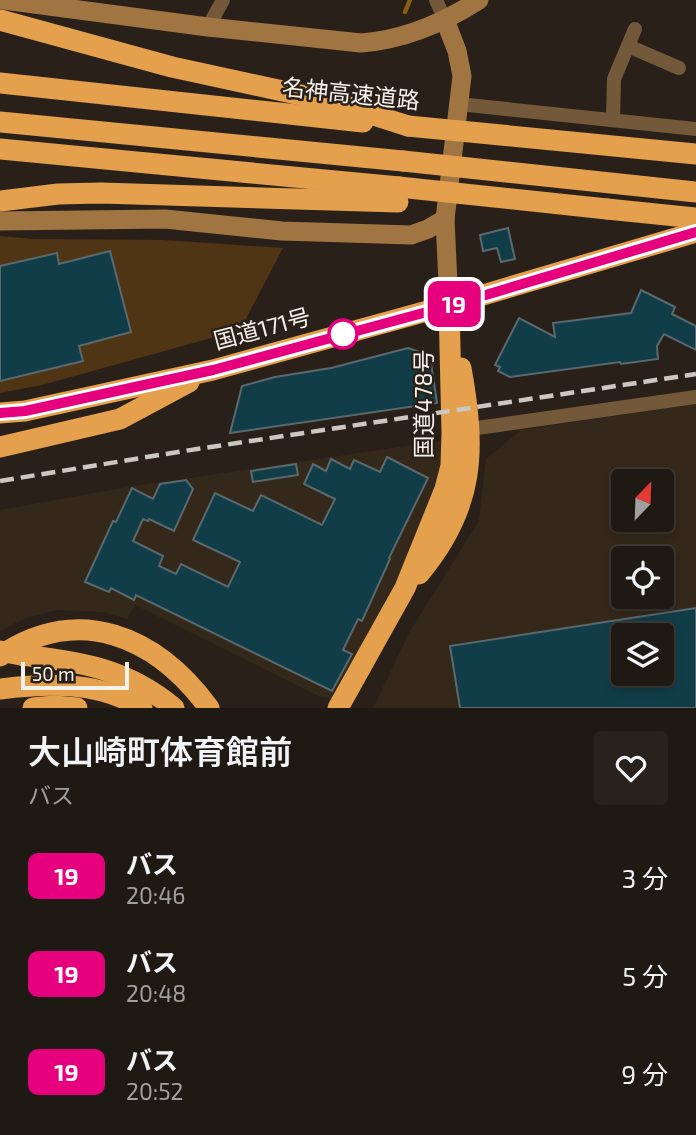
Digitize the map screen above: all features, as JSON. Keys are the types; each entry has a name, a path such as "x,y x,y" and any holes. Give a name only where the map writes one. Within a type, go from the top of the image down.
{"highway":[{"path":"9,22 172,67 333,102 408,126"},
{"name":"名神高速道路","path":"0,83 696,154"},
{"path":"0,122 696,192"},
{"path":"0,149 399,195 607,209 696,218"},
{"path":"0,201 58,194 399,195"},
{"name":"国道171号","path":"0,413 25,411 213,370 449,306 696,232"},
{"name":"国道478号","path":"405,587 423,569 450,530 462,499 470,463 470,429 449,306"},
{"name":"国道478号","path":"338,708 405,587 445,489 451,466 452,433 449,306"},
{"path":"0,447 120,419 213,370"},
{"path":"5,654 26,640 57,630 92,630 109,634 147,649 162,659 193,687 209,708"},
{"path":"5,654 74,661 117,673 138,682 174,708"},
{"path":"0,689 81,686 122,697 142,708"},
{"path":"33,708 77,708"}],"main road":[{"path":"4,0 208,27 361,43 386,41 444,20 479,0"},
{"path":"444,20 457,51 463,76 445,219 449,306"},
{"path":"0,221 165,219 282,231 411,235 445,219"},
{"path":"411,235 428,244 447,264"}],"street":[{"path":"208,27 223,0"},
{"path":"436,0 444,20"},
{"path":"614,120 614,79 635,30"},
{"path":"628,46 679,68"},
{"path":"459,104 696,129"},
{"path":"470,429 696,397"}],"shaded area":[{"path":"0,236 34,239 163,240 283,248 240,330 42,385 0,393"},
{"path":"696,404 696,708 373,708 409,633 479,521 486,459 521,430"},
{"path":"440,441 445,445 444,460 407,567 337,695 331,699 321,697 135,605 127,619 103,612 58,610 23,619 0,631 0,510 128,487"}],"building":[{"path":"508,228 515,259 501,262 497,248 483,251 480,235"},
{"path":"110,251 131,332 79,346 83,361 0,381 0,266 57,253 59,264"},
{"path":"641,290 675,307 672,314 696,326 696,350 664,334 657,346 658,359 510,377 498,371 500,367 495,365 519,318 555,337 553,323 631,313"},
{"path":"408,348 426,354 431,363 437,403 230,433 242,386 275,377 331,368"},
{"path":"387,457 428,478 362,621 358,619 343,650 352,654 332,691 136,595 134,600 111,588 109,592 85,582 113,521 116,522 132,488 153,499 160,484 186,480 193,489 174,531 149,519 143,519 133,541 163,556 159,566 176,574 181,564 228,587 240,562 193,540 215,493 253,511 261,495 322,525 335,499 304,484 313,464 326,471 331,459 350,469 354,460 380,472"},
{"path":"296,464 298,475 253,482 251,471"},
{"path":"696,608 696,708 460,708 450,646"}],"waterway":[{"path":"405,12 410,0"}],"railway":[{"path":"0,481 696,374"}],"bus line":[{"name":"19","path":"0,413 25,411 213,370 449,306 696,232"}]}
